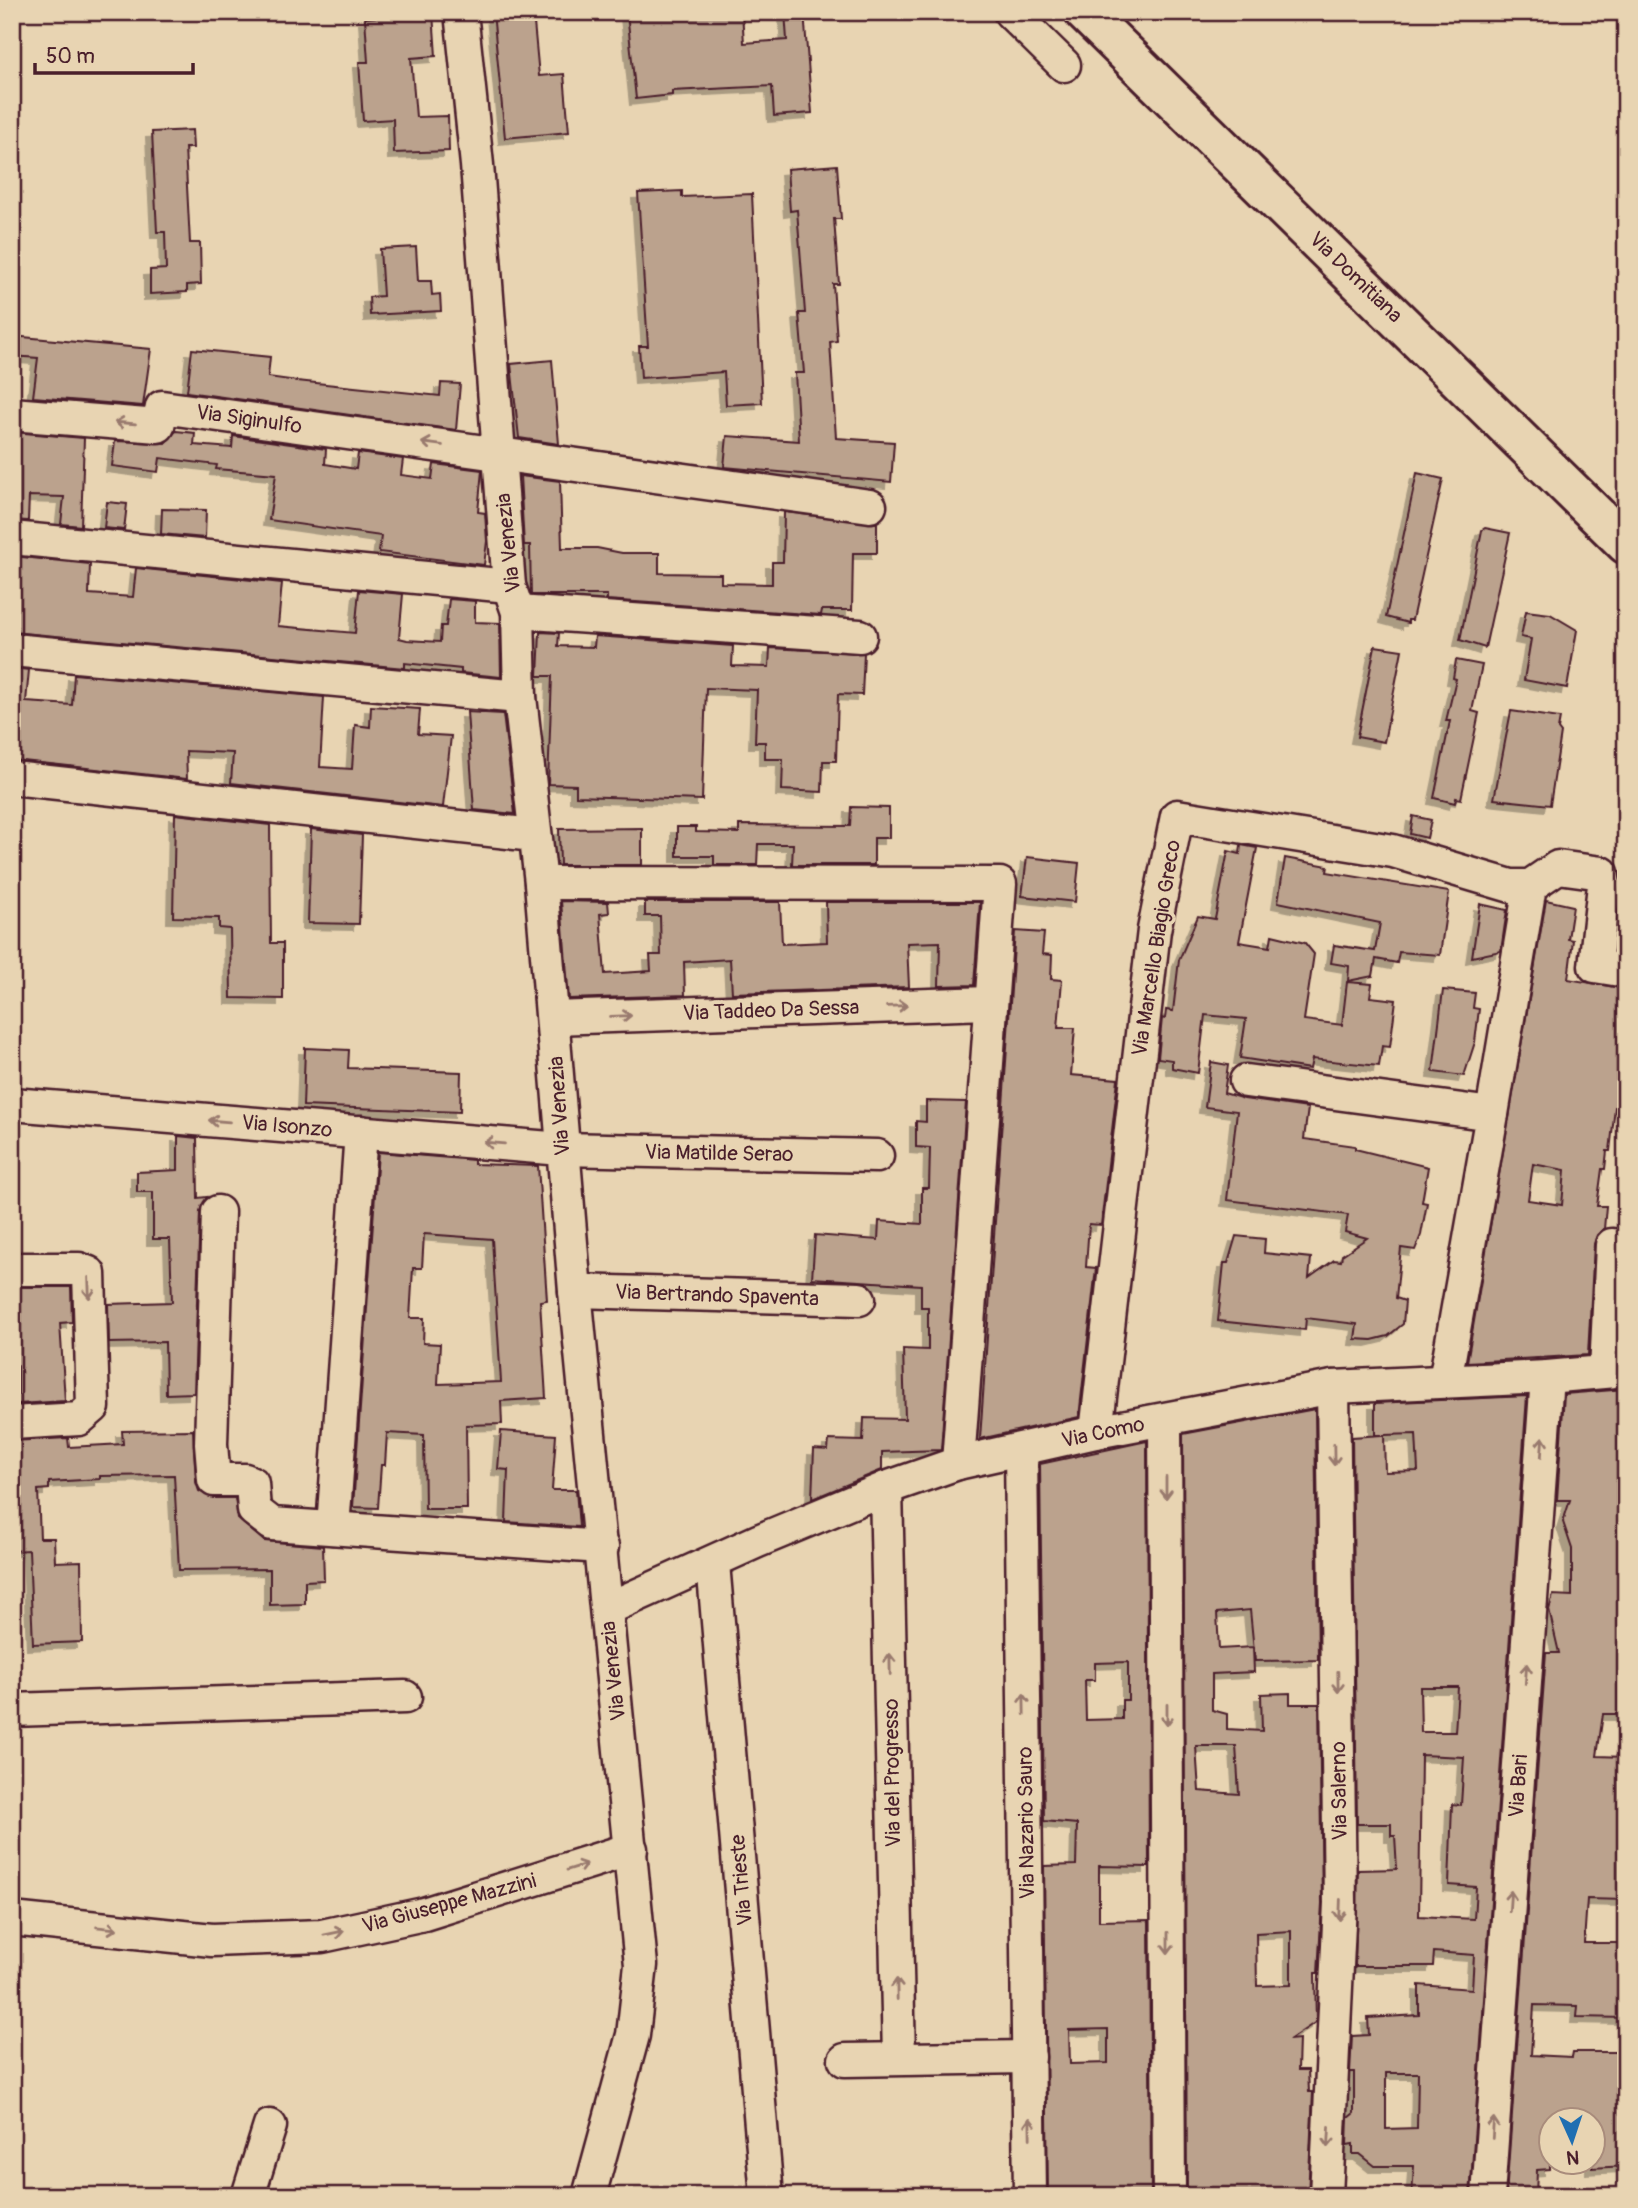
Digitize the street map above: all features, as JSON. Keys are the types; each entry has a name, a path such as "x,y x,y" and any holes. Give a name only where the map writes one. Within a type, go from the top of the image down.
{"main road":[{"name":"Via Domitiana","path":"1084,12 1626,544"}],"street":[{"name":"Via Venezia","path":"461,12 514,599 520,697 541,884 575,1291 602,1547 640,1965 633,2035 589,2196"},
{"path":"1010,12 1064,65"},
{"name":"Via Siginulfo","path":"12,414 159,426 162,407 500,453"},
{"path":"500,453 870,506"},
{"path":"12,538 514,599 860,636"},
{"path":"12,650 520,697"},
{"path":"12,778 534,835"},
{"name":"Via Marcello Biagio Greco","path":"1096,1432 1154,930 1177,816 1393,851 1511,886 1530,886"},
{"path":"1445,1381 1530,886 1558,867 1602,873 1604,885 1595,966 1626,971"},
{"path":"541,884 1000,884 989,1003 958,1463"},
{"name":"Via Taddeo Da Sessa","path":"553,1018 989,1003"},
{"path":"1246,1081 1492,1114"},
{"name":"Via Isonzo","path":"12,1104 562,1149"},
{"path":"333,1528 361,1132"},
{"name":"Via Matilde Serao","path":"562,1149 877,1156"},
{"path":"218,1212 211,1444 214,1480 246,1480 252,1483 254,1510 272,1524 602,1547"},
{"path":"1612,1245 1616,1370"},
{"path":"12,1269 79,1269 89,1273 93,1407 79,1419 12,1423"},
{"name":"Via Bertrando Spaventa","path":"575,1291 859,1299"},
{"name":"Via Como","path":"607,1609 758,1541 886,1488 958,1463 1096,1432 1333,1387 1547,1377 1616,1370"},
{"name":"Via Bari","path":"1488,2196 1547,1377"},
{"name":"Via Salerno","path":"1326,2196 1340,1903 1333,1387"},
{"path":"1165,1420 1169,2196"},
{"name":"Via Nazario Sauro","path":"1021,1450 1030,2196"},
{"name":"Via del Progresso","path":"886,1488 899,2058"},
{"name":"Via Trieste","path":"713,1563 767,2196"},
{"path":"12,1710 405,1698"},
{"name":"Via Giuseppe Mazzini","path":"26,1920 212,1940 322,1936 424,1914 631,1849"},
{"path":"845,2060 1029,2057"},
{"path":"248,2196 270,2126"}],"building":[{"path":"493,12 533,12 539,76 564,74 569,132 505,138"},
{"path":"627,12 742,12 744,43 787,40 785,12 804,12 812,113 774,116 772,86 672,91 672,95 636,99"},
{"path":"433,13 436,56 411,58 416,117 448,116 449,151 394,153 393,119 363,121 359,62 368,62 365,18"},
{"path":"192,130 193,148 185,148 190,243 200,243 201,284 187,285 187,292 150,294 150,270 166,269 165,232 157,232 152,132"},
{"path":"837,165 841,219 834,219 839,284 833,284 837,341 830,342 836,438 894,442 891,482 724,467 727,436 799,441 795,373 804,373 799,313 805,313 797,210 790,211 787,169"},
{"path":"682,191 682,197 752,194 762,403 726,405 724,372 641,378 639,346 648,346 638,193"},
{"path":"416,247 418,281 431,281 432,295 440,294 441,311 370,315 369,297 383,296 380,249"},
{"path":"12,336 151,349 143,406 33,397 38,358 12,356"},
{"path":"192,349 270,357 268,377 297,381 440,396 441,383 460,384 456,430 187,392"},
{"path":"552,360 559,444 519,438 511,364"},
{"path":"176,431 195,433 194,445 232,448 233,436 326,449 325,464 356,469 358,453 403,459 401,475 432,479 434,464 482,470 478,512 485,513 487,541 484,565 379,552 381,536 269,520 276,474 216,469 217,465 160,458 158,472 112,466 115,441 165,443"},
{"path":"12,432 84,438 81,526 61,524 64,497 29,496 28,521 12,520"},
{"path":"1417,473 1443,479 1412,620 1408,620 1408,623 1386,617"},
{"path":"520,476 560,481 562,548 659,553 659,573 721,574 721,583 772,584 772,562 783,562 784,512 877,523 877,553 853,553 852,610 822,610 821,615 607,600 607,595 531,595 530,545 524,545"},
{"path":"107,502 127,504 124,530 104,528"},
{"path":"162,509 206,510 205,538 161,534"},
{"path":"1485,528 1510,533 1485,648 1460,640 1482,530"},
{"path":"12,556 90,564 89,594 133,597 136,568 282,583 278,626 355,633 359,590 403,594 399,638 407,640 440,642 441,626 446,626 449,599 475,601 475,622 500,623 501,677 461,673 461,669 405,663 405,668 12,632"},
{"path":"1526,611 1550,614 1577,630 1567,688 1524,680 1531,639 1521,637"},
{"path":"540,632 559,633 558,646 594,647 595,636 733,646 732,666 769,667 770,648 864,653 862,695 838,694 836,761 823,761 822,792 782,790 783,759 765,759 765,742 755,742 757,690 706,688 702,800 576,796 576,785 548,784 552,676 538,676"},
{"path":"1375,646 1402,650 1384,742 1357,737"},
{"path":"1456,660 1482,665 1472,711 1479,713 1461,799 1456,798 1455,803 1434,798 1450,721 1446,721 1456,679 1453,678"},
{"path":"12,668 29,670 26,702 72,705 74,674 324,697 320,767 352,769 355,725 370,727 371,706 420,709 418,734 451,736 443,807 231,783 233,753 186,751 187,779 14,760 16,720 12,720"},
{"path":"1511,711 1560,718 1558,729 1561,733 1550,805 1494,799"},
{"path":"467,712 503,714 515,814 474,810"},
{"path":"851,807 889,808 889,838 874,838 874,865 792,865 793,844 758,844 757,865 714,865 714,856 677,856 677,827 696,827 696,832 739,833 739,825 850,826"},
{"path":"175,814 270,825 271,943 283,943 283,999 231,998 230,929 219,928 219,918 173,917"},
{"path":"1413,816 1431,820 1427,838 1410,834"},
{"path":"642,828 642,865 560,865 559,829"},
{"path":"311,829 362,835 359,924 308,923"},
{"path":"1241,845 1257,848 1239,942 1270,947 1272,935 1305,943 1314,954 1304,1020 1342,1025 1347,982 1372,984 1370,997 1396,1000 1390,1047 1382,1046 1379,1066 1312,1059 1310,1069 1240,1058 1246,1019 1205,1015 1198,1073 1172,1068 1172,1060 1158,1058 1162,1018 1165,1019 1166,1010 1173,1011 1179,960 1198,916 1215,919 1228,851 1240,854"},
{"path":"1027,857 1079,863 1075,902 1022,896"},
{"path":"1285,858 1328,866 1327,872 1449,892 1440,955 1399,952 1397,963 1376,959 1373,976 1348,981 1349,966 1331,963 1334,945 1375,951 1380,923 1278,902"},
{"path":"1546,900 1573,906 1568,939 1573,940 1568,979 1626,989 1626,1108 1615,1107 1610,1151 1607,1151 1605,1169 1602,1169 1597,1206 1606,1206 1604,1229 1597,1235 1594,1244 1588,1355 1467,1362","holes":["1533,1164 1565,1170 1562,1205 1528,1200"]},
{"path":"561,901 608,902 609,913 600,914 605,974 651,971 650,955 661,955 660,916 645,916 645,902 780,902 782,944 827,942 826,902 980,902 974,985 939,986 940,942 907,943 909,987 732,993 730,959 684,962 685,995 569,999"},
{"path":"1480,904 1507,910 1501,951 1472,957"},
{"path":"1015,931 1044,933 1042,954 1052,955 1051,979 1062,980 1058,1028 1075,1028 1071,1075 1118,1079 1101,1225 1089,1224 1086,1267 1096,1268 1079,1417 980,1439"},
{"path":"1443,990 1475,993 1473,1008 1479,1009 1475,1042 1464,1076 1433,1072"},
{"path":"305,1048 349,1050 348,1068 461,1072 460,1112 303,1106"},
{"path":"1211,1062 1228,1065 1224,1093 1244,1099 1308,1108 1304,1139 1355,1146 1355,1149 1428,1167 1422,1202 1427,1203 1421,1235 1415,1250 1401,1248 1396,1298 1405,1301 1403,1324 1388,1336 1372,1340 1355,1339 1357,1324 1306,1318 1305,1330 1218,1321 1224,1263 1228,1263 1236,1236 1265,1239 1264,1253 1311,1258 1309,1278 1334,1260 1341,1261 1342,1255 1367,1238 1345,1232 1348,1215 1227,1200 1237,1111 1205,1107"},
{"path":"926,1101 966,1102 941,1450 882,1452 882,1470 812,1499 814,1449 828,1450 829,1440 863,1441 864,1418 905,1419 903,1349 928,1350 928,1307 921,1307 921,1285 812,1278 815,1235 878,1240 879,1221 922,1224 922,1188 929,1188 930,1148 916,1147 916,1121 926,1122"},
{"path":"178,1136 197,1138 198,1198 207,1197 200,1211 194,1393 166,1394 165,1342 109,1343 108,1304 172,1302 170,1239 153,1239 153,1192 137,1192 137,1172 178,1170"},
{"path":"378,1152 474,1160 474,1164 538,1166 547,1300 540,1301 546,1398 501,1401 502,1424 466,1425 467,1509 425,1509 424,1435 387,1433 385,1465 381,1465 378,1508 353,1507","holes":["424,1234 492,1239 501,1382 438,1384 440,1344 423,1343 424,1318 410,1318 413,1268 422,1268"]},
{"path":"12,1287 71,1287 72,1322 60,1323 65,1401 18,1404 18,1366 12,1364"},
{"path":"1626,1389 1626,1714 1603,1714 1597,1756 1626,1757 1626,1900 1587,1899 1584,1943 1626,1943 1626,2018 1577,2017 1578,2006 1534,2005 1531,2055 1572,2057 1573,2052 1626,2052 1626,2166 1606,2167 1606,2106 1536,2106 1536,2196 1506,2196 1546,1653 1559,1653 1549,1610 1553,1595 1572,1596 1572,1549 1563,1522 1570,1500 1557,1500 1564,1394"},
{"path":"1527,1396 1470,2196 1412,2196 1414,2166 1375,2166 1360,2154 1353,2154 1353,2144 1347,2145 1348,2118 1354,2113 1354,2072 1350,2072 1352,2036 1369,2035 1368,2018 1419,2015 1419,1985 1472,1989 1474,1955 1434,1952 1433,1966 1355,1966 1358,1870 1397,1869 1395,1836 1391,1836 1391,1824 1357,1824 1352,1437 1382,1435 1375,1435 1375,1403","holes":["1416,1434 1418,1471 1385,1472 1384,1435","1420,1687 1458,1687 1455,1732 1421,1732","1421,1755 1464,1757 1461,1805 1452,1804 1449,1885 1476,1887 1474,1919 1419,1916","1386,2073 1418,2073 1417,2128 1386,2129"]},
{"path":"1315,1409 1318,1660 1255,1661 1250,1610 1217,1613 1219,1649 1253,1647 1254,1672 1212,1674 1212,1710 1227,1714 1227,1729 1262,1731 1261,1694 1290,1693 1290,1704 1319,1704 1322,1903 1318,1973 1315,1973 1316,2022 1289,2040 1299,2039 1298,2070 1308,2070 1309,2092 1313,2092 1308,2196 1187,2195 1183,1434","holes":["1196,1746 1236,1746 1239,1794 1199,1791","1291,1931 1291,1985 1257,1986 1256,1933"]},
{"path":"193,1430 196,1482 199,1491 213,1498 235,1498 238,1519 264,1541 323,1546 324,1580 305,1581 305,1604 270,1605 270,1569 179,1570 174,1475 100,1476 100,1479 49,1482 49,1489 38,1490 40,1538 54,1538 55,1562 81,1561 82,1642 33,1644 29,1550 12,1551 12,1441 68,1438 69,1447 123,1444 122,1431"},
{"path":"501,1431 556,1435 552,1490 576,1490 579,1527 506,1522 508,1470 498,1469"},
{"path":"1147,1441 1149,1867 1099,1866 1099,1921 1149,1920 1151,2196 1048,2196 1044,1866 1076,1865 1077,1824 1044,1821 1040,1464","holes":["1128,1662 1128,1700 1122,1700 1122,1719 1086,1720 1085,1680 1095,1680 1095,1663","1108,2029 1108,2063 1070,2064 1069,2030"]}]}
